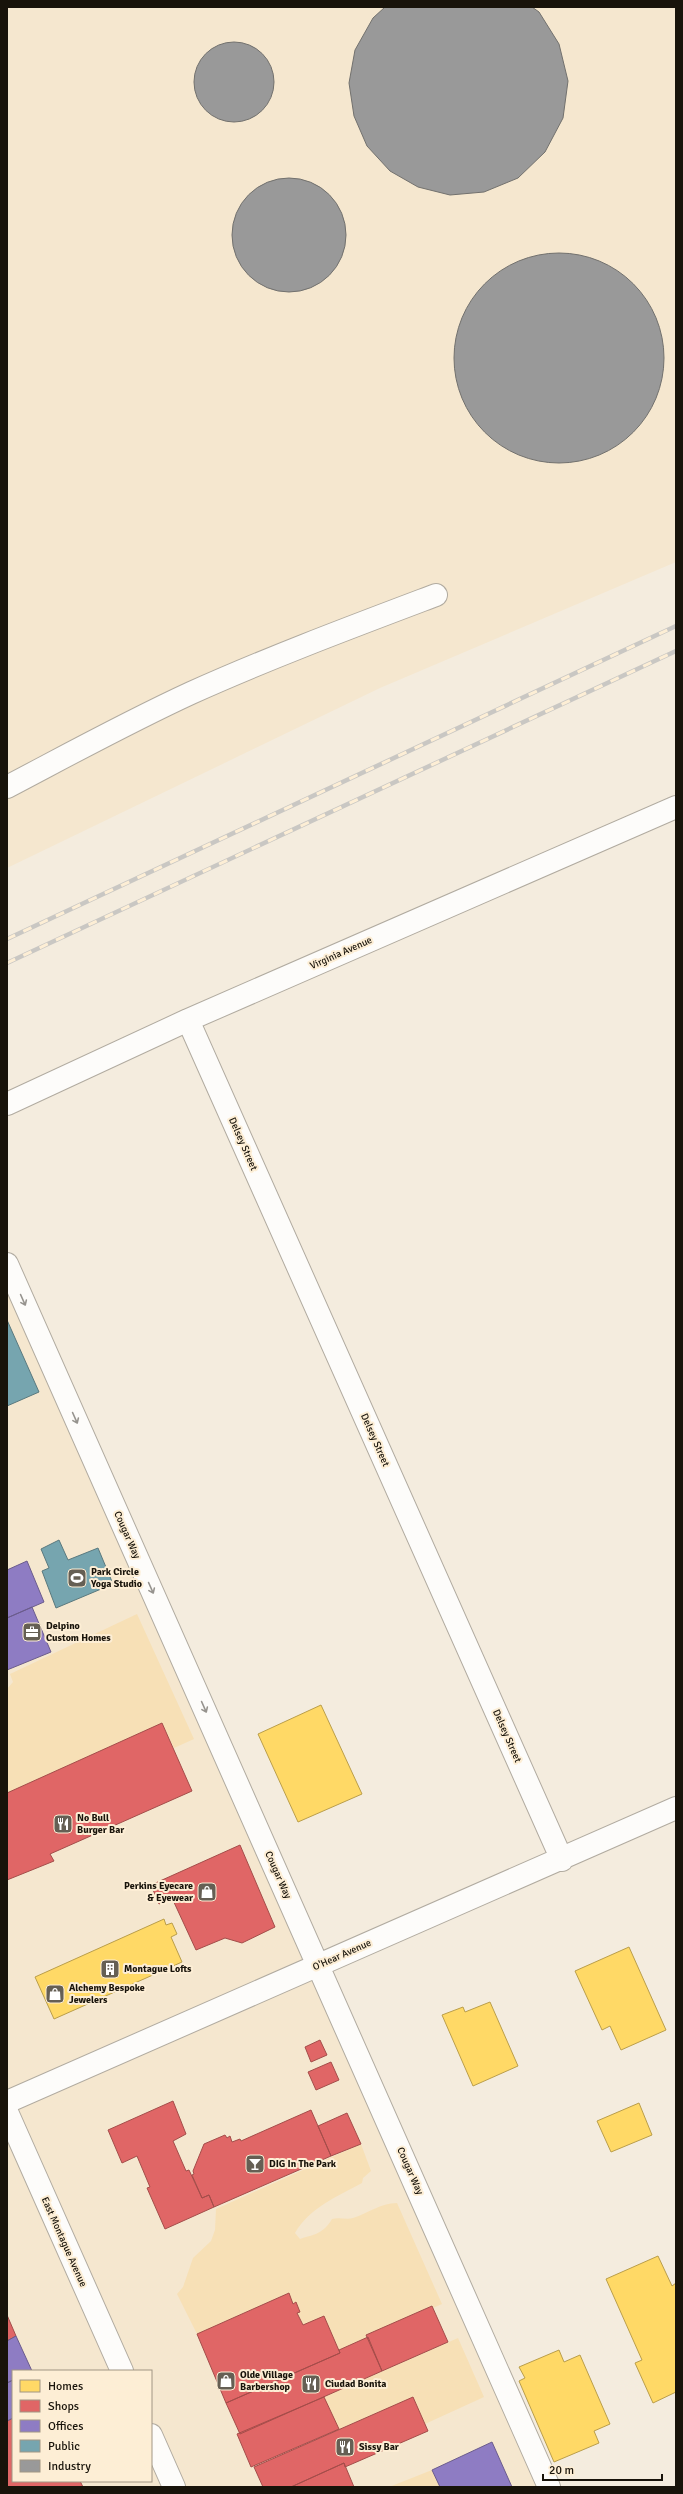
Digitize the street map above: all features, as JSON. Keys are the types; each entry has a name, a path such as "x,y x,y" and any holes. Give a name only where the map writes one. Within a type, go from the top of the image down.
{"street":[{"path":"7,787 101,737 191,693 344,629 436,595"},
{"name":"Virginia Avenue","path":"7,1104 188,1020 676,806"},
{"name":"Delsey Street","path":"188,1020 562,1860"},
{"name":"Cougar Way","path":"7,1264 549,2487"},
{"name":"O'Hear Avenue","path":"7,2102 318,1965 562,1860 676,1808"},
{"name":"East Montague Avenue","path":"7,2112 122,2370"},
{"path":"152,2438 174,2487"}],"shaded area":[{"path":"7,7 676,7 676,562 380,688 7,868"},
{"path":"7,1264 549,2487 7,2487"},
{"path":"137,1614 194,1739 174,1748 162,1723 7,1793 7,1689 13,1682 10,1674"},
{"path":"361,2144 371,2171 363,2178 362,2183 316,2209 301,2224 295,2233 300,2239 322,2231 332,2219 353,2218 380,2206 397,2203 442,2304 433,2308 431,2306 367,2335 368,2337 339,2350 324,2317 303,2325 297,2313 300,2311 296,2303 293,2304 288,2293 197,2334 177,2294 183,2287 193,2258 211,2241 215,2230 216,2209"},
{"path":"458,2338 484,2397 425,2424 413,2397 339,2429 324,2397"},
{"path":"432,2470 440,2487 389,2487"}],"building: Homes":[{"path":"321,1705 362,1794 298,1822 258,1734"},
{"name":"Montague Lofts","path":"164,1919 166,1925 172,1923 177,1934 171,1937 182,1962 54,2019 35,1977"},
{"path":"629,1947 666,2030 621,2050 610,2026 602,2030 575,1971"},
{"path":"490,2002 518,2066 473,2086 442,2015 463,2007 465,2012"},
{"path":"639,2103 652,2135 611,2152 597,2121"},
{"path":"658,2256 672,2286 676,2283 676,2392 653,2403 635,2363 642,2360 606,2279"},
{"path":"559,2350 564,2362 580,2355 610,2424 594,2431 599,2443 554,2462 519,2381 525,2378 519,2367"}],"building: Shops":[{"name":"No Bull Burger Bar","path":"162,1723 192,1791 50,1854 54,1861 7,1880 7,1793"},
{"name":"Perkins Eyecare & Eyewear","path":"240,1845 275,1927 242,1943 225,1938 196,1950 172,1898 159,1904 151,1885"},
{"path":"320,2040 327,2055 311,2062 305,2047"},
{"path":"331,2062 339,2080 316,2090 308,2072"},
{"path":"173,2101 186,2134 173,2141 186,2171 189,2170 202,2198 209,2195 214,2207 165,2229 147,2188 150,2187 137,2156 122,2163 108,2130"},
{"name":"DIG In The Park","path":"311,2110 331,2156 214,2207 209,2195 202,2198 192,2175 194,2174 193,2171 204,2144 225,2135 227,2138 230,2136 232,2142 240,2139 241,2141"},
{"path":"347,2113 361,2144 331,2156 318,2126"},
{"path":"289,2293 293,2304 296,2302 300,2312 297,2313 303,2325 324,2316 340,2353 226,2403 197,2334"},
{"path":"432,2306 448,2342 382,2371 366,2335"},
{"path":"7,2315 16,2336 7,2341"},
{"name":"Ciudad Bonita","path":"368,2337 382,2371 240,2434 226,2403 340,2353 339,2350"},
{"path":"324,2397 339,2429 251,2467 237,2434"},
{"name":"Sissy Bar","path":"413,2397 428,2431 345,2467 344,2463 291,2487 263,2487 254,2467"},
{"path":"12,2418 12,2482 80,2482 83,2487 7,2487 7,2421"},
{"path":"344,2463 354,2487 291,2487"}],"building: Offices":[{"path":"27,1561 44,1602 7,1618 7,1570"},
{"path":"32,1607 51,1652 7,1670 7,1618"},
{"path":"16,2336 32,2370 12,2370 12,2380 7,2383 7,2341"},
{"path":"12,2380 12,2418 7,2421 7,2383"},
{"path":"492,2442 512,2487 440,2487 432,2470"}],"building: Public":[{"path":"7,1320 39,1392 7,1406"},
{"name":"Park Circle Yoga Studio","path":"59,1540 68,1560 98,1548 113,1584 56,1608 42,1571 49,1568 41,1549"}],"building: Industry":[{"path":"385,7 532,7 539,12 559,44 568,81 563,118 545,152 518,178 484,192 450,195 418,187 390,171 367,146 354,116 349,83 355,50 373,18"},
{"path":"234,42 249,45 262,54 271,67 274,82 271,97 262,110 249,119 234,122 219,119 206,110 197,97 194,82 197,67 206,54 219,45"},
{"path":"289,178 311,183 329,195 341,213 346,235 341,257 329,275 311,287 289,292 267,287 249,275 237,257 232,235 237,213 249,195 267,183"},
{"path":"549,253 569,253 590,257 609,265 626,277 640,291 652,308 660,327 664,348 664,368 660,389 652,408 640,425 626,439 609,451 590,459 569,463 549,463 528,459 509,451 492,439 478,425 466,408 458,389 454,368 454,348 458,327 466,308 478,291 492,277 509,265 528,257"}],"railway":[{"path":"7,939 676,626"},
{"path":"7,963 676,651"}],"place":[{"name":"Park Circle Yoga Studio","path":"77,1578"},
{"name":"Delpino Custom Homes","path":"32,1632"},
{"name":"No Bull Burger Bar","path":"63,1824"},
{"name":"Perkins Eyecare & Eyewear","path":"207,1892"},
{"name":"Montague Lofts","path":"110,1969"},
{"name":"Alchemy Bespoke Jewelers","path":"55,1994"},
{"name":"DIG In The Park","path":"255,2164"},
{"name":"Olde Village Barbershop","path":"226,2381"},
{"name":"Ciudad Bonita","path":"311,2384"},
{"name":"Sissy Bar","path":"345,2447"}]}
